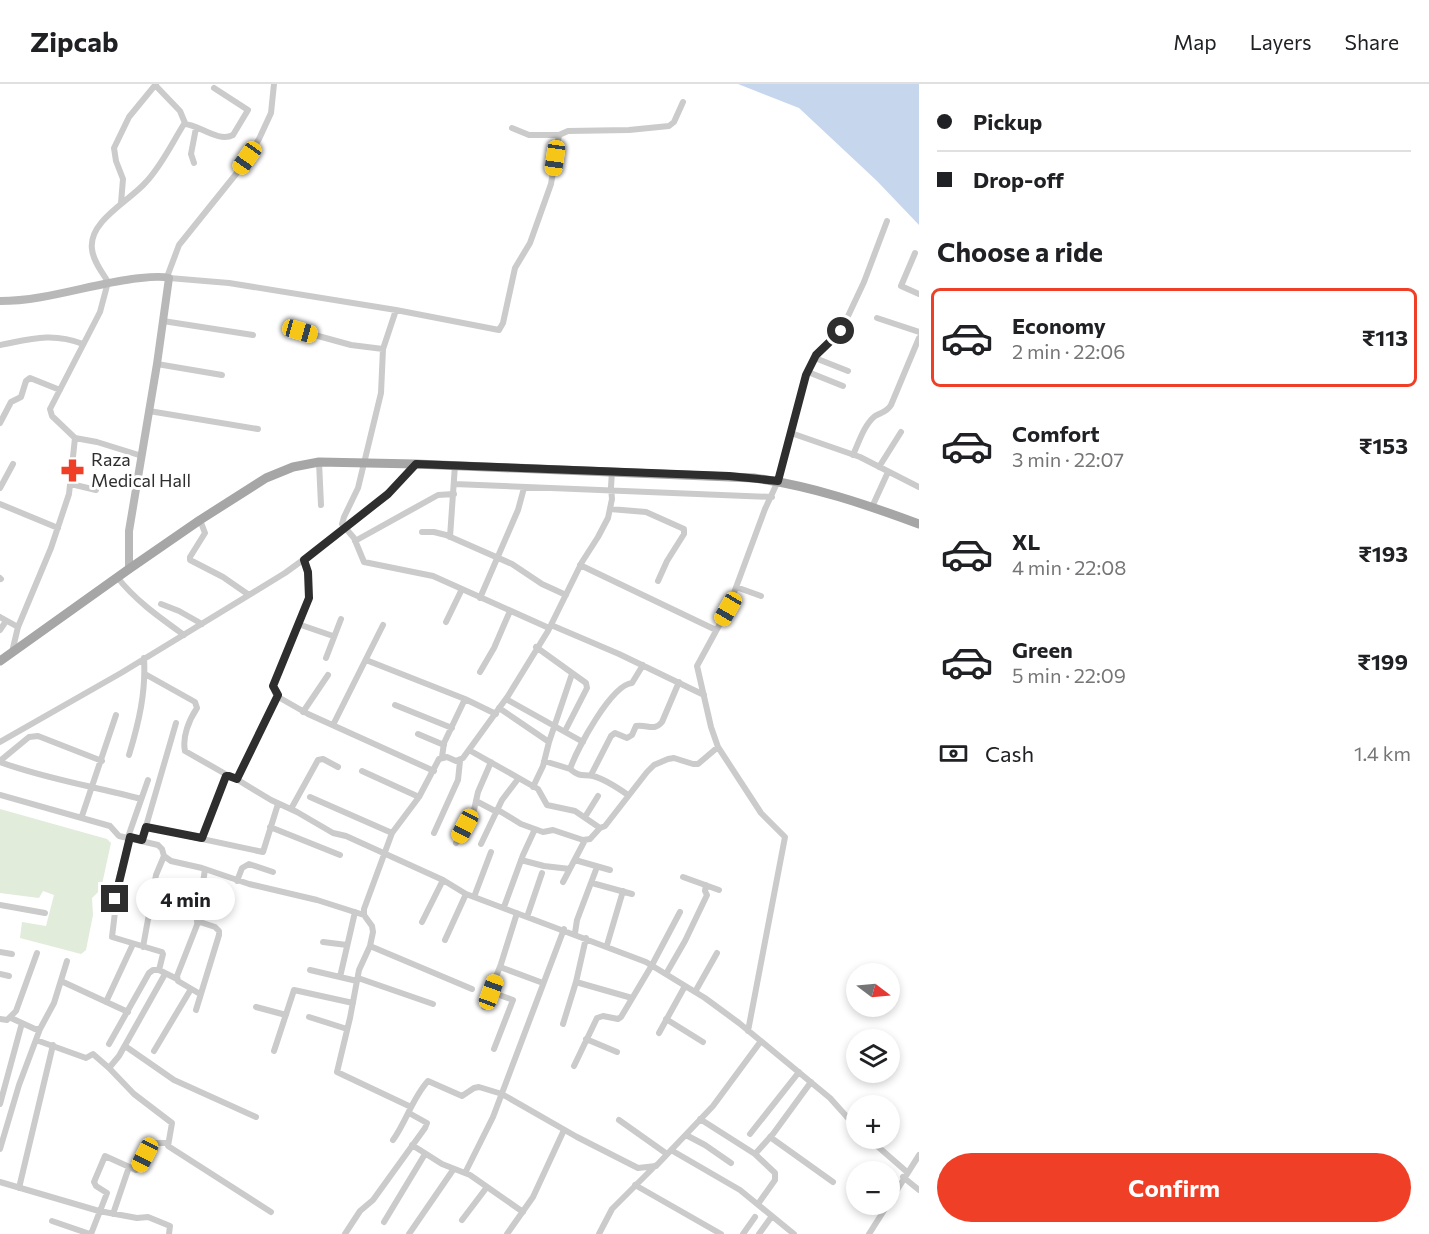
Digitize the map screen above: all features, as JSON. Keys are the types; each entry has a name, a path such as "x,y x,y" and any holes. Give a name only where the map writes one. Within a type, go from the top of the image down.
{"main road":[{"path":"0,661 200,520 266,477 292,466 319,462 416,464 729,476 778,481 837,495 919,524"}],"street":[{"path":"121,204 123,179 116,162 114,148 129,117 156,84 180,111 186,123 229,137 248,110 214,87"},
{"path":"129,568 129,531 158,364 168,278 179,245 236,174 259,139 271,113 274,84"},
{"path":"512,128 529,135 559,135 568,132 669,126 674,122 683,102"},
{"path":"142,456 97,442 75,438 50,413 51,404 100,312 108,282 95,259 92,242 98,228 147,182 186,123"},
{"path":"194,163 191,154 196,128"},
{"path":"0,301 41,297 108,282 168,278 229,283 396,310 499,330 503,323 515,268 530,243 549,190 559,135"},
{"path":"748,1031 785,837 760,813 718,747 697,666 728,609 765,509 778,481 808,372 815,357 841,331 864,282 887,221"},
{"path":"915,253 901,286 919,294"},
{"path":"396,310 382,349 381,393 358,488 342,521 355,541 364,562 433,576 510,611 643,665 704,695"},
{"path":"877,318 919,332"},
{"path":"164,321 253,335"},
{"path":"300,331 351,345 382,349"},
{"path":"0,345 47,336 83,344"},
{"path":"853,455 865,429 874,417 885,412 891,405 919,338"},
{"path":"815,357 848,371"},
{"path":"158,364 222,375"},
{"path":"808,372 843,386"},
{"path":"0,423 11,402 21,398 30,378 60,390"},
{"path":"149,411 258,429"},
{"path":"879,467 901,432"},
{"path":"791,433 853,455 919,487"},
{"path":"12,653 18,627 58,528 71,484 75,438"},
{"path":"319,462 321,505"},
{"path":"0,488 13,464"},
{"path":"0,742 202,624 304,560 388,494 416,464"},
{"path":"450,537 456,465"},
{"path":"434,833 458,780 460,761 506,699 550,627 580,565 598,537 610,509 612,471"},
{"path":"872,507 888,471"},
{"path":"71,484 96,490"},
{"path":"454,484 772,496"},
{"path":"480,598 518,510 524,488"},
{"path":"355,541 438,495 454,494"},
{"path":"0,505 58,528"},
{"path":"610,509 646,512 684,529 684,534 667,561 658,581"},
{"path":"200,520 205,533 190,560 249,595"},
{"path":"422,532 434,532 450,537 519,567 542,584 566,595"},
{"path":"304,560 310,592 273,686 278,695 303,712 434,771"},
{"path":"580,565 717,630"},
{"path":"117,577 131,595 183,635"},
{"path":"736,587 761,596"},
{"path":"446,622 462,589"},
{"path":"161,604 202,624"},
{"path":"480,672 494,648 510,611"},
{"path":"326,658 341,618"},
{"path":"0,630 3,619 18,627"},
{"path":"298,624 333,636"},
{"path":"333,725 382,625"},
{"path":"536,647 586,683 587,688 565,731"},
{"path":"129,755 145,692 144,658"},
{"path":"366,660 498,711 549,742"},
{"path":"570,769 583,742 609,700 622,686 632,683 643,665"},
{"path":"145,674 195,702 197,708 187,727 185,751 333,833 346,836 443,880 466,894 607,945 652,965 695,992 761,1041 830,1098 846,1116"},
{"path":"533,787 572,674"},
{"path":"303,712 328,675"},
{"path":"591,775 611,736 615,733 627,738 632,735 636,726 653,728 659,726 679,682"},
{"path":"237,779 278,695"},
{"path":"364,915 364,909 392,833 419,797 442,757 444,746 465,699"},
{"path":"506,699 583,742"},
{"path":"394,705 452,728"},
{"path":"82,816 116,715"},
{"path":"142,840 176,723"},
{"path":"418,734 444,746"},
{"path":"0,761 29,737 38,736 102,761"},
{"path":"476,801 520,824 543,832 553,830 585,840 590,839 605,826 646,772 654,765 674,758 698,764 718,747"},
{"path":"470,750 542,793 542,798 547,805 575,811 600,828"},
{"path":"442,757 460,761"},
{"path":"291,809 318,760 323,759 338,767"},
{"path":"544,760 570,769 583,777 591,775 628,795"},
{"path":"0,761 61,781 93,786 141,799"},
{"path":"456,843 474,810 491,762"},
{"path":"362,771 419,797"},
{"path":"202,838 226,776 229,776"},
{"path":"481,844 497,811 518,779"},
{"path":"109,1068 125,1046 162,972 163,954 113,938 111,933 115,916 115,893 129,837 148,780"},
{"path":"0,795 82,816 110,826 119,836 160,846 164,856 171,861 364,915 372,926 370,946 357,979 337,1072 410,1110 427,1123 373,1200 360,1211 345,1234"},
{"path":"585,817 598,796"},
{"path":"310,797 392,833"},
{"path":"146,827 261,852 264,850 278,804"},
{"path":"270,827 340,855"},
{"path":"504,907 535,829"},
{"path":"563,882 585,840"},
{"path":"474,897 491,852"},
{"path":"143,947 156,875 164,856"},
{"path":"521,860 570,869"},
{"path":"575,860 610,870"},
{"path":"237,881 242,868 249,864 273,872"},
{"path":"575,933 580,911 597,867"},
{"path":"177,979 197,921 205,869"},
{"path":"527,917 542,873"},
{"path":"682,877 719,890"},
{"path":"422,922 443,880"},
{"path":"592,883 632,894"},
{"path":"666,974 707,896 706,885"},
{"path":"607,945 623,891"},
{"path":"445,940 466,894"},
{"path":"0,905 45,913"},
{"path":"340,977 355,912"},
{"path":"574,1066 597,1018 603,1016 618,1019 652,965 680,912"},
{"path":"484,1007 500,967 516,913"},
{"path":"196,1010 219,935 215,927 197,921"},
{"path":"465,1173 493,1117 564,929"},
{"path":"563,1024 586,938"},
{"path":"323,942 347,945"},
{"path":"105,1002 133,944"},
{"path":"370,946 472,989"},
{"path":"0,952 12,954"},
{"path":"0,1019 11,1018 16,1011 37,953"},
{"path":"695,992 717,953"},
{"path":"0,1149 18,1088 40,1029 54,1003 67,961"},
{"path":"500,967 543,983"},
{"path":"109,1044 149,973 153,970 177,979 200,994"},
{"path":"310,970 357,979 433,1004"},
{"path":"0,974 9,976"},
{"path":"61,981 128,1012"},
{"path":"576,982 632,998"},
{"path":"658,1033 685,986"},
{"path":"154,1051 191,989"},
{"path":"274,1051 293,992 297,990 353,1003"},
{"path":"491,992 513,1000 494,1049"},
{"path":"256,1007 286,1015"},
{"path":"309,1017 347,1029"},
{"path":"11,1018 37,1030 40,1029"},
{"path":"666,1019 703,1042"},
{"path":"0,1104 22,1023"},
{"path":"36,1040 86,1058 93,1054 134,1094 172,1123 173,1128 167,1143"},
{"path":"586,1040 617,1052"},
{"path":"599,1234 612,1209 713,1106 761,1041"},
{"path":"19,1188 53,1045"},
{"path":"125,1046 174,1080 256,1117"},
{"path":"750,1134 799,1072"},
{"path":"393,1140 428,1081 462,1096 479,1087 502,1094 564,1130 638,1167 656,1166"},
{"path":"755,1154 811,1082"},
{"path":"700,1119 755,1154 775,1173 775,1180 758,1204"},
{"path":"619,1120 669,1152 741,1190 794,1234"},
{"path":"507,1234 535,1193 564,1130"},
{"path":"686,1135 731,1163"},
{"path":"770,1137 832,1182"},
{"path":"52,1221 90,1234 107,1193 94,1182 105,1156 136,1170 152,1143 167,1143"},
{"path":"167,1143 168,1146 271,1212"},
{"path":"412,1145 453,1170 465,1173 523,1212"},
{"path":"879,1149 919,1190"},
{"path":"384,1222 425,1154"},
{"path":"900,1184 919,1155"},
{"path":"113,1214 129,1167"},
{"path":"409,1234 453,1170"},
{"path":"0,1182 99,1211 150,1218 170,1226 169,1234"},
{"path":"635,1185 721,1234"},
{"path":"462,1220 487,1187"},
{"path":"869,1234 881,1215"},
{"path":"759,1234 772,1216"},
{"path":"743,1234 755,1217"}],"green space":[{"path":"0,809 107,839 111,843 101,889 92,898 93,915 86,950 81,954 20,938 22,922 46,926 54,895 43,891 39,898 0,893"}],"water":[{"path":"738,84 919,84 919,225 877,181 799,108"}],"place":[{"name":"Raza Medical Hall","path":"73,470"}],"route":[{"path":"115,899 130,837 142,840 146,827 202,838 226,776 237,779 278,695 273,686 309,598 308,572 304,560 388,494 416,464 729,476 778,481 806,375 816,355 841,331"}]}
